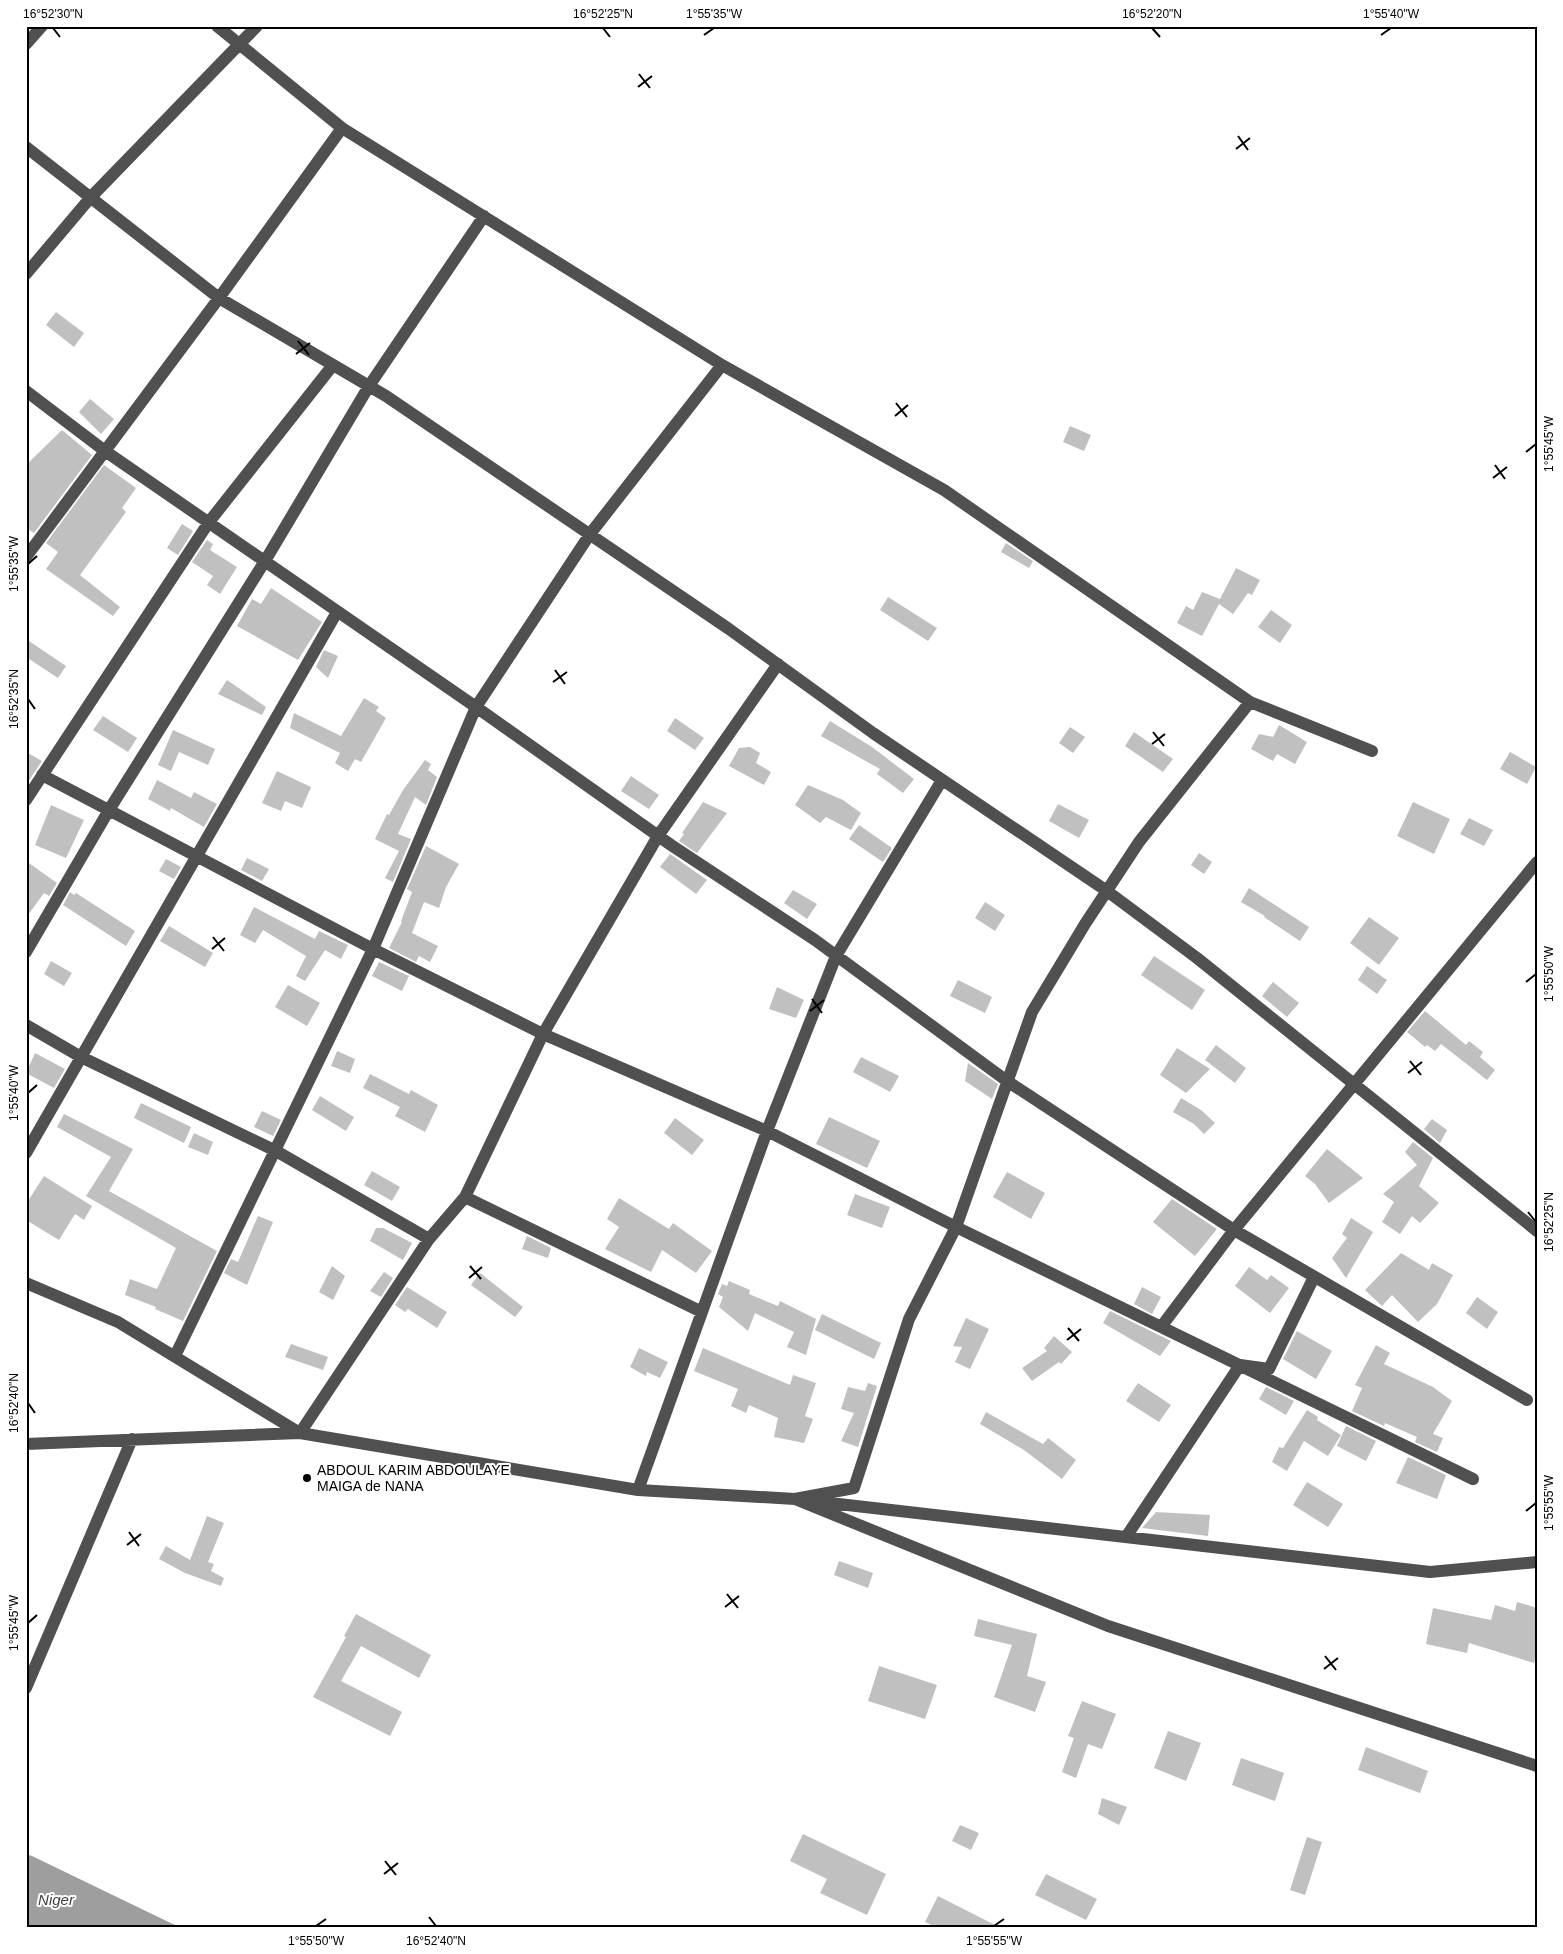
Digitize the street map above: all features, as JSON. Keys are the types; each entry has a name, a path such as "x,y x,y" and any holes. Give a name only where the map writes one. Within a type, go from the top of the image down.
{"street":[{"path":"26,44 42,26"},
{"path":"217,26 342,128 722,365 944,490 1250,702 1372,751"},
{"path":"26,274 90,197 257,26"},
{"path":"26,557 219,298 342,128"},
{"path":"26,147 219,298 369,386 590,534 942,780 1107,891 1197,958 1537,1231"},
{"path":"26,952 109,810 265,561 369,386 484,216"},
{"path":"26,800 209,522 332,364"},
{"path":"175,1356 373,949 476,707 590,534 722,365"},
{"path":"26,392 105,452 476,707 658,836 836,956 1007,1081 1234,1230 1527,1400"},
{"path":"26,1153 338,612"},
{"path":"300,1433 429,1239 465,1196 543,1034 658,836 778,664"},
{"path":"795,1499 854,1488 909,1319 956,1227 1032,1012 1139,842 1250,702"},
{"path":"42,775 373,949 543,1034 767,1131 956,1227 1474,1479"},
{"path":"638,1490 767,1131 836,956 942,780"},
{"path":"1162,1327 1234,1230 1537,862"},
{"path":"26,1025 81,1057 276,1151 429,1239"},
{"path":"465,1196 702,1312"},
{"path":"1240,1365 1269,1369 1314,1277"},
{"path":"26,1283 118,1322 300,1433"},
{"path":"1126,1537 1240,1365"},
{"path":"26,1444 300,1433 638,1490 795,1499 1430,1572 1537,1562"},
{"path":"26,1688 132,1439"},
{"path":"795,1499 1108,1626 1537,1766"}],"water":[{"name":"Niger","path":"26,1854 32,1856 181,1928 26,1928"}],"building":[{"path":"56,312 84,333 74,347 46,325"},
{"path":"90,399 114,419 101,434 79,412"},
{"path":"1070,426 1091,435 1084,451 1063,442"},
{"path":"62,430 92,455 34,533 26,528 26,465"},
{"path":"104,465 136,488 122,508 126,512 80,575 120,607 113,616 46,569 58,552 46,543"},
{"path":"182,524 193,531 178,555 167,548"},
{"path":"207,540 213,544 210,550 237,567 220,594 207,585 213,576 192,562"},
{"path":"1006,543 1033,561 1029,568 1001,552"},
{"path":"1236,568 1260,580 1252,595 1248,593 1233,614 1219,604 1202,636 1177,623 1186,606 1193,610 1202,592 1220,599"},
{"path":"271,588 322,622 298,660 237,626 252,599 261,604"},
{"path":"888,597 937,628 928,641 880,610"},
{"path":"1271,610 1292,625 1280,643 1258,627"},
{"path":"26,639 66,666 58,678 26,657"},
{"path":"324,650 338,656 328,678 316,667"},
{"path":"227,680 266,707 262,715 218,694"},
{"path":"364,698 379,707 376,711 386,718 361,762 355,759 348,771 335,763 340,753 290,728 294,713 341,736"},
{"path":"103,716 137,738 128,752 93,730"},
{"path":"675,718 704,738 695,750 667,731"},
{"path":"830,721 872,747 914,779 903,793 877,774 880,769 821,736"},
{"path":"1279,725 1307,742 1295,764 1277,754 1273,761 1251,749 1259,734 1273,737"},
{"path":"1070,727 1085,737 1073,753 1059,743"},
{"path":"173,730 215,749 208,765 179,752 171,771 158,765"},
{"path":"1134,732 1173,759 1163,772 1125,746"},
{"path":"750,747 760,753 756,763 771,772 764,785 729,766 739,748"},
{"path":"26,752 42,761 26,785"},
{"path":"1510,752 1536,767 1527,784 1500,769"},
{"path":"425,760 431,764 428,770 437,777 426,805 415,797 398,834 411,839 393,882 385,878 399,851 375,839 387,814 389,815 403,790"},
{"path":"277,771 311,787 302,808 285,801 281,811 262,803"},
{"path":"631,776 659,795 649,809 621,791"},
{"path":"157,780 191,798 194,792 217,804 204,827 171,808 170,811 148,799"},
{"path":"808,785 843,800 861,813 851,830 826,817 820,823 795,805"},
{"path":"703,802 727,813 697,853 679,841 684,834 682,833"},
{"path":"1413,802 1450,819 1434,854 1397,836"},
{"path":"1058,804 1089,820 1079,838 1049,821"},
{"path":"51,805 84,820 66,858 35,845"},
{"path":"1469,818 1493,830 1484,846 1460,834"},
{"path":"859,825 892,848 883,862 849,839"},
{"path":"426,846 459,864 446,887 439,908 424,902 412,933 438,946 430,962 419,956 416,962 389,948 402,922 412,892 407,889"},
{"path":"1199,853 1212,862 1204,874 1191,865"},
{"path":"670,854 707,880 696,894 660,867"},
{"path":"247,858 269,869 262,881 241,870"},
{"path":"166,859 181,867 174,879 159,871"},
{"path":"26,861 57,883 49,896 44,893 26,918"},
{"path":"1249,888 1309,927 1300,941 1265,916 1241,902"},
{"path":"793,890 817,904 807,919 784,903"},
{"path":"70,892 74,895 76,893 135,931 126,946 63,905"},
{"path":"985,902 1005,915 995,931 975,918"},
{"path":"254,907 315,939 319,931 348,945 341,959 325,950 305,981 296,976 306,956 263,930 255,943 240,935"},
{"path":"1369,917 1399,938 1379,965 1350,943"},
{"path":"169,926 213,953 205,967 160,941"},
{"path":"1154,956 1205,990 1192,1010 1141,975"},
{"path":"51,961 72,973 64,986 44,974"},
{"path":"379,962 409,976 402,991 372,976"},
{"path":"1367,966 1387,980 1377,994 1358,980"},
{"path":"958,980 992,997 985,1013 950,996"},
{"path":"1273,982 1299,1003 1287,1017 1262,996"},
{"path":"288,985 320,1003 307,1026 275,1007"},
{"path":"777,987 804,1000 796,1018 769,1009"},
{"path":"1425,1011 1466,1045 1469,1041 1483,1052 1480,1057 1495,1070 1487,1080 1441,1044 1435,1051 1427,1045 1425,1047 1407,1032"},
{"path":"1216,1045 1246,1068 1235,1083 1205,1060"},
{"path":"1177,1048 1210,1069 1186,1093 1160,1075"},
{"path":"337,1051 355,1059 350,1073 331,1066"},
{"path":"35,1053 65,1069 54,1088 26,1073"},
{"path":"861,1057 899,1076 890,1092 853,1072"},
{"path":"968,1063 998,1084 992,1099 965,1081"},
{"path":"370,1074 409,1094 411,1090 438,1105 425,1132 395,1116 400,1107 363,1088"},
{"path":"320,1096 354,1117 346,1131 312,1110"},
{"path":"1181,1098 1201,1110 1215,1123 1204,1134 1194,1124 1173,1112"},
{"path":"141,1103 191,1127 184,1143 134,1118"},
{"path":"262,1111 281,1120 273,1136 254,1127"},
{"path":"64,1114 133,1149 109,1191 217,1251 183,1321 155,1309 156,1307 125,1295 130,1279 157,1289 176,1248 86,1196 111,1157 57,1127"},
{"path":"829,1117 880,1141 867,1168 816,1144"},
{"path":"675,1118 704,1140 692,1155 664,1133"},
{"path":"1432,1119 1447,1130 1440,1143 1424,1129"},
{"path":"194,1133 213,1142 208,1155 188,1147"},
{"path":"1413,1142 1433,1158 1419,1186 1439,1203 1420,1223 1412,1216 1400,1234 1382,1222 1394,1202 1383,1194 1417,1165 1405,1152"},
{"path":"1327,1149 1363,1178 1329,1203 1315,1184 1305,1176"},
{"path":"372,1171 400,1187 392,1201 364,1185"},
{"path":"1007,1172 1045,1193 1031,1219 993,1197"},
{"path":"44,1176 92,1206 84,1220 75,1214 59,1240 26,1220 26,1204"},
{"path":"855,1194 890,1207 882,1228 847,1215"},
{"path":"619,1198 669,1229 673,1223 712,1251 696,1273 662,1250 651,1272 605,1249 619,1227 607,1219"},
{"path":"1172,1199 1217,1229 1195,1256 1153,1222"},
{"path":"258,1216 273,1222 247,1285 224,1273 231,1259 238,1262"},
{"path":"1351,1218 1373,1232 1346,1278 1332,1258 1347,1238 1342,1234"},
{"path":"376,1228 383,1228 412,1243 403,1260 370,1241"},
{"path":"527,1236 551,1248 548,1258 522,1249"},
{"path":"1401,1253 1429,1270 1432,1263 1453,1275 1437,1304 1418,1322 1392,1295 1382,1306 1365,1290"},
{"path":"332,1266 345,1276 333,1300 319,1292"},
{"path":"1249,1267 1267,1280 1271,1275 1289,1288 1270,1313 1235,1286"},
{"path":"384,1272 393,1278 381,1297 370,1291"},
{"path":"480,1273 523,1307 515,1317 471,1285"},
{"path":"729,1281 750,1290 749,1294 778,1306 780,1301 816,1319 806,1355 787,1347 794,1332 755,1313 748,1331 719,1307 723,1297 718,1294 722,1284 727,1286"},
{"path":"407,1287 447,1312 437,1328 408,1309 405,1312 395,1305"},
{"path":"1142,1287 1161,1297 1152,1314 1134,1304"},
{"path":"1477,1297 1498,1312 1487,1329 1466,1313"},
{"path":"1110,1311 1171,1341 1160,1356 1103,1323"},
{"path":"822,1314 881,1343 874,1359 815,1330"},
{"path":"966,1318 989,1329 970,1369 955,1362 962,1347 953,1346"},
{"path":"1297,1331 1332,1351 1316,1379 1283,1359"},
{"path":"1054,1336 1072,1352 1061,1364 1059,1362 1032,1381 1022,1368 1047,1351 1044,1348"},
{"path":"291,1344 328,1357 323,1370 285,1357"},
{"path":"1376,1345 1390,1353 1384,1364 1433,1387 1452,1401 1433,1434 1443,1438 1437,1452 1415,1442 1417,1437 1385,1423 1384,1426 1352,1411 1362,1388 1355,1385"},
{"path":"639,1348 668,1362 660,1378 647,1372 646,1376 630,1367"},
{"path":"703,1348 790,1385 793,1375 816,1383 805,1416 813,1419 804,1443 774,1437 778,1418 749,1405 746,1413 731,1406 738,1389 694,1371"},
{"path":"868,1383 877,1386 858,1447 841,1441 854,1413 841,1409 848,1387 865,1391"},
{"path":"1138,1383 1171,1405 1159,1422 1126,1401"},
{"path":"1266,1387 1294,1401 1286,1415 1259,1399"},
{"path":"1307,1410 1318,1417 1317,1420 1341,1435 1328,1456 1304,1441 1287,1471 1272,1462 1279,1447 1283,1448"},
{"path":"986,1412 1043,1444 1048,1438 1076,1460 1062,1479 1024,1450 980,1424"},
{"path":"1346,1426 1376,1441 1366,1461 1337,1446"},
{"path":"1408,1457 1446,1475 1437,1499 1396,1483"},
{"path":"1307,1482 1343,1504 1328,1527 1293,1505"},
{"path":"1156,1512 1210,1515 1208,1536 1142,1528"},
{"path":"207,1516 224,1523 208,1562 214,1564 211,1571 224,1578 221,1586 185,1573 159,1559 166,1546 190,1560"},
{"path":"839,1561 873,1573 868,1588 834,1575"},
{"path":"1517,1602 1537,1608 1537,1654 1534,1663 1469,1643 1467,1653 1426,1644 1433,1608 1491,1620 1495,1605 1515,1611"},
{"path":"356,1614 431,1655 419,1678 361,1646 341,1681 402,1712 390,1736 313,1697 346,1637 344,1636"},
{"path":"978,1619 1037,1634 1027,1676 1046,1682 1035,1712 994,1697 1012,1645 974,1636"},
{"path":"879,1666 937,1685 925,1719 868,1701"},
{"path":"1082,1701 1116,1714 1102,1749 1088,1744 1076,1778 1062,1772 1074,1738 1068,1736"},
{"path":"1168,1731 1201,1743 1186,1781 1154,1768"},
{"path":"1366,1747 1428,1771 1420,1793 1358,1770"},
{"path":"1241,1758 1284,1773 1275,1801 1232,1785"},
{"path":"1102,1798 1127,1807 1119,1825 1098,1814"},
{"path":"960,1825 979,1833 971,1850 952,1841"},
{"path":"803,1834 886,1874 867,1915 820,1893 827,1879 790,1861"},
{"path":"1307,1837 1322,1842 1305,1895 1290,1890"},
{"path":"1046,1874 1097,1899 1086,1920 1035,1895"},
{"path":"938,1896 1001,1928 938,1928 925,1922"}],"place":[{"name":"ABDOUL KARIM ABDOULAYE MAIGA de NANA","path":"307,1478"}]}
